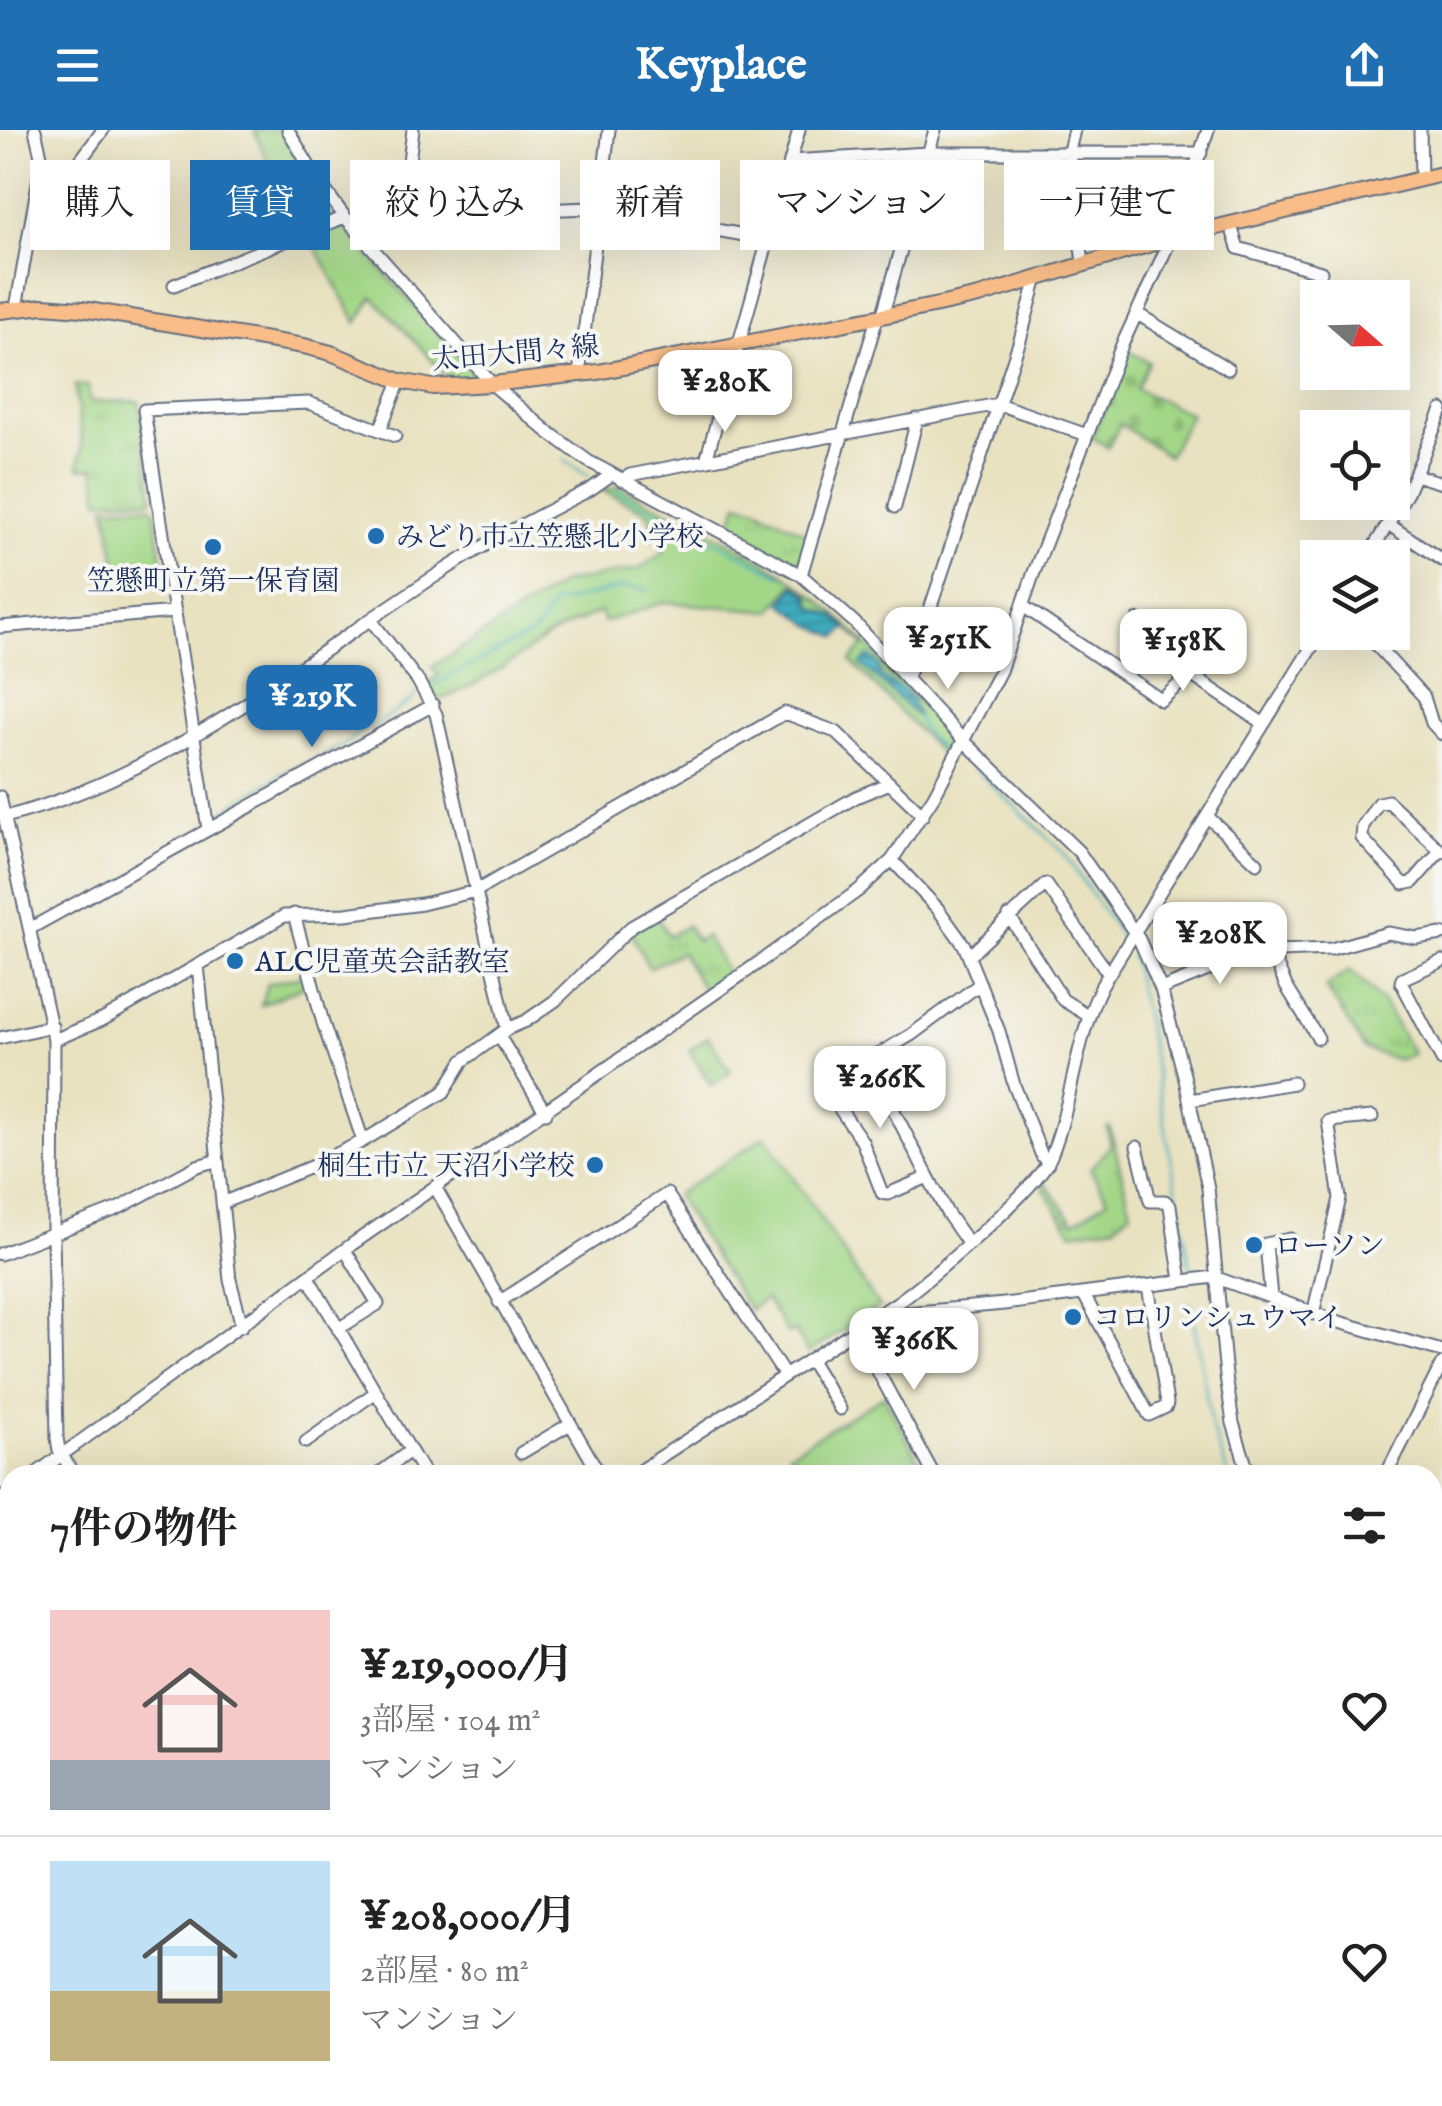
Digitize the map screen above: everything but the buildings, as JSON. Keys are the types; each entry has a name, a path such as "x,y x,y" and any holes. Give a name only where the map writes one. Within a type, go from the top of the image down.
{"main road":[{"name":"太田大間々線","path":"1214,226 1442,174"},
{"name":"太田大間々線","path":"0,311 82,308 289,343 331,353 400,381 434,386 492,384 579,375 880,317 979,296 1130,250"}],"street":[{"path":"35,130 41,160"},
{"path":"81,160 103,130"},
{"path":"288,130 316,178 347,219 492,384 561,442 616,477 802,575 843,612 964,740 1070,840 1134,933 1161,989 1208,1188 1214,1277 1234,1423 1246,1465"},
{"path":"409,160 413,130"},
{"path":"605,160 609,130"},
{"path":"790,160 799,130"},
{"path":"802,575 935,130"},
{"path":"1074,130 1069,152 1083,264"},
{"path":"1199,160 1208,130"},
{"path":"1420,130 1421,178"},
{"path":"807,160 928,153 1201,153"},
{"path":"174,285 350,219"},
{"path":"1230,222 1238,248 1321,272"},
{"path":"16,308 30,234"},
{"path":"579,375 594,250"},
{"path":"706,460 764,250"},
{"path":"49,1465 345,1250 851,896 892,860 923,815 1000,671 1087,435 1165,250"},
{"path":"907,678 1037,278"},
{"path":"1136,313 1228,369"},
{"path":"380,430 400,381"},
{"path":"208,829 144,410 310,404 396,436"},
{"path":"68,1465 58,1438 54,1040 2,807 86,788 193,738 448,568 616,477 998,404 1087,435"},
{"path":"1379,540 1416,475 1442,410"},
{"path":"895,507 917,419"},
{"path":"1416,475 1442,483"},
{"path":"1388,524 1442,560"},
{"path":"1023,606 1161,700 1182,682"},
{"path":"0,627 174,612"},
{"path":"370,620 432,705 504,1032 546,1112"},
{"path":"1138,620 1195,660 1197,679 1264,724"},
{"path":"649,1465 885,1312 934,1275 1048,1163 1089,1016 1108,973 1310,650"},
{"path":"1381,650 1421,693 1432,723 1442,734"},
{"path":"31,928 432,705"},
{"path":"54,1040 104,1019 280,918 422,904 476,891 785,713 836,732 923,815"},
{"path":"222,1203 363,1141 444,1092 464,1062 556,1000 642,920 856,797 890,783"},
{"path":"1384,800 1441,852 1412,882 1404,884 1362,838 1362,830 1384,800"},
{"path":"1207,816 1256,863"},
{"path":"892,860 952,926 969,956 999,1031 1014,1084 1048,1163"},
{"path":"969,956 1046,884 1108,973"},
{"path":"294,914 323,1024 363,1141"},
{"path":"1009,916 1063,1000 1089,1016"},
{"path":"1161,989 1242,955 1331,949 1388,933 1416,938 1442,932 1442,952"},
{"path":"1271,951 1286,986 1318,1038"},
{"path":"1442,962 1401,982 1442,1060"},
{"path":"198,965 215,1161 230,1280 242,1326"},
{"path":"928,1177 882,1193 862,1141 824,1086 911,1035 980,984"},
{"path":"0,1038 52,1026"},
{"path":"868,1062 968,1244"},
{"path":"1190,1100 1293,1083"},
{"path":"1312,1314 1340,1198 1328,1121 1372,1118"},
{"path":"1138,1147 1150,1201 1164,1201 1170,1206 1182,1281"},
{"path":"0,1254 119,1208 196,1166 215,1161"},
{"path":"435,1188 594,1465"},
{"path":"499,1302 667,1194 786,1376"},
{"path":"1272,1298 1266,1244 1290,1239"},
{"path":"338,1329 378,1304 345,1250"},
{"path":"885,1312 1084,1295 1214,1277 1312,1314 1442,1351"},
{"path":"308,1278 419,1465"},
{"path":"1084,1295 1149,1414 1153,1414 1166,1408 1167,1403 1148,1286"},
{"path":"856,1331 929,1465"},
{"path":"810,1360 840,1410"},
{"path":"1391,1465 1442,1364"},
{"path":"306,1442 376,1392"},
{"path":"522,1453 570,1424"},
{"path":"391,1465 410,1451"}],"green space":[{"path":"254,130 282,130 298,160 268,160"},
{"path":"342,225 350,234 350,250 364,250 474,373 471,381 452,381 373,297 357,323 317,250 330,250 330,228"},
{"path":"1126,350 1149,362 1136,389 1191,414 1168,456 1120,424 1108,448 1092,437"},
{"path":"75,386 88,386 90,402 139,401 153,498 100,500 94,468 79,468 82,445"},
{"path":"618,486 757,558 822,603 842,620 881,659 953,740 946,759 851,661 864,645 837,617 813,607 810,595 794,584 771,611 665,602 604,622 600,612 555,633 491,675 436,701 426,684 439,675 432,667 563,583 639,569 664,552 647,512 603,491"},
{"path":"738,503 757,508 811,536 797,569 730,530"},
{"path":"106,506 150,506 155,510 163,567 118,573"},
{"path":"656,916 669,936 687,926 697,941 706,936 730,978 706,994 681,952 649,968 630,931"},
{"path":"1350,970 1382,1001 1413,1054 1398,1060 1365,1049 1326,987"},
{"path":"305,975 308,984 261,1005 267,984"},
{"path":"708,1037 731,1072 711,1085 689,1050"},
{"path":"1110,1127 1131,1211 1116,1225 1072,1232 1040,1183 1043,1180 1074,1222 1108,1199 1090,1169 1111,1145 1107,1128"},
{"path":"766,1136 879,1307 808,1353 794,1330 788,1334 766,1299 749,1310 677,1198 677,1194"},
{"path":"884,1396 922,1465 796,1465 789,1453"}],"water":[{"path":"795,586 808,595 812,607 835,617 847,628 838,637 811,625 782,603"},
{"path":"868,656 878,663 882,678 909,697 917,716 861,664"}],"waterway":[{"path":"564,460 588,476"},
{"path":"616,491 781,575"},
{"path":"429,687 535,632 552,605 625,587 648,590"},
{"path":"218,815 287,771 310,763 375,726 417,693"},
{"path":"917,717 928,738 947,753"},
{"path":"970,764 1063,852 1121,937"},
{"path":"1131,955 1191,1271"},
{"path":"1191,1303 1212,1429 1225,1465"}],"place":[{"name":"みどり市立笠懸北小学校","path":"376,536"},
{"name":"笠懸町立第一保育園","path":"213,547"},
{"name":"ALC児童英会話教室","path":"235,961"},
{"name":"桐生市立 天沼小学校","path":"595,1165"},
{"name":"ローソン","path":"1254,1245"},
{"name":"コロリンシュウマイ","path":"1073,1317"}]}
